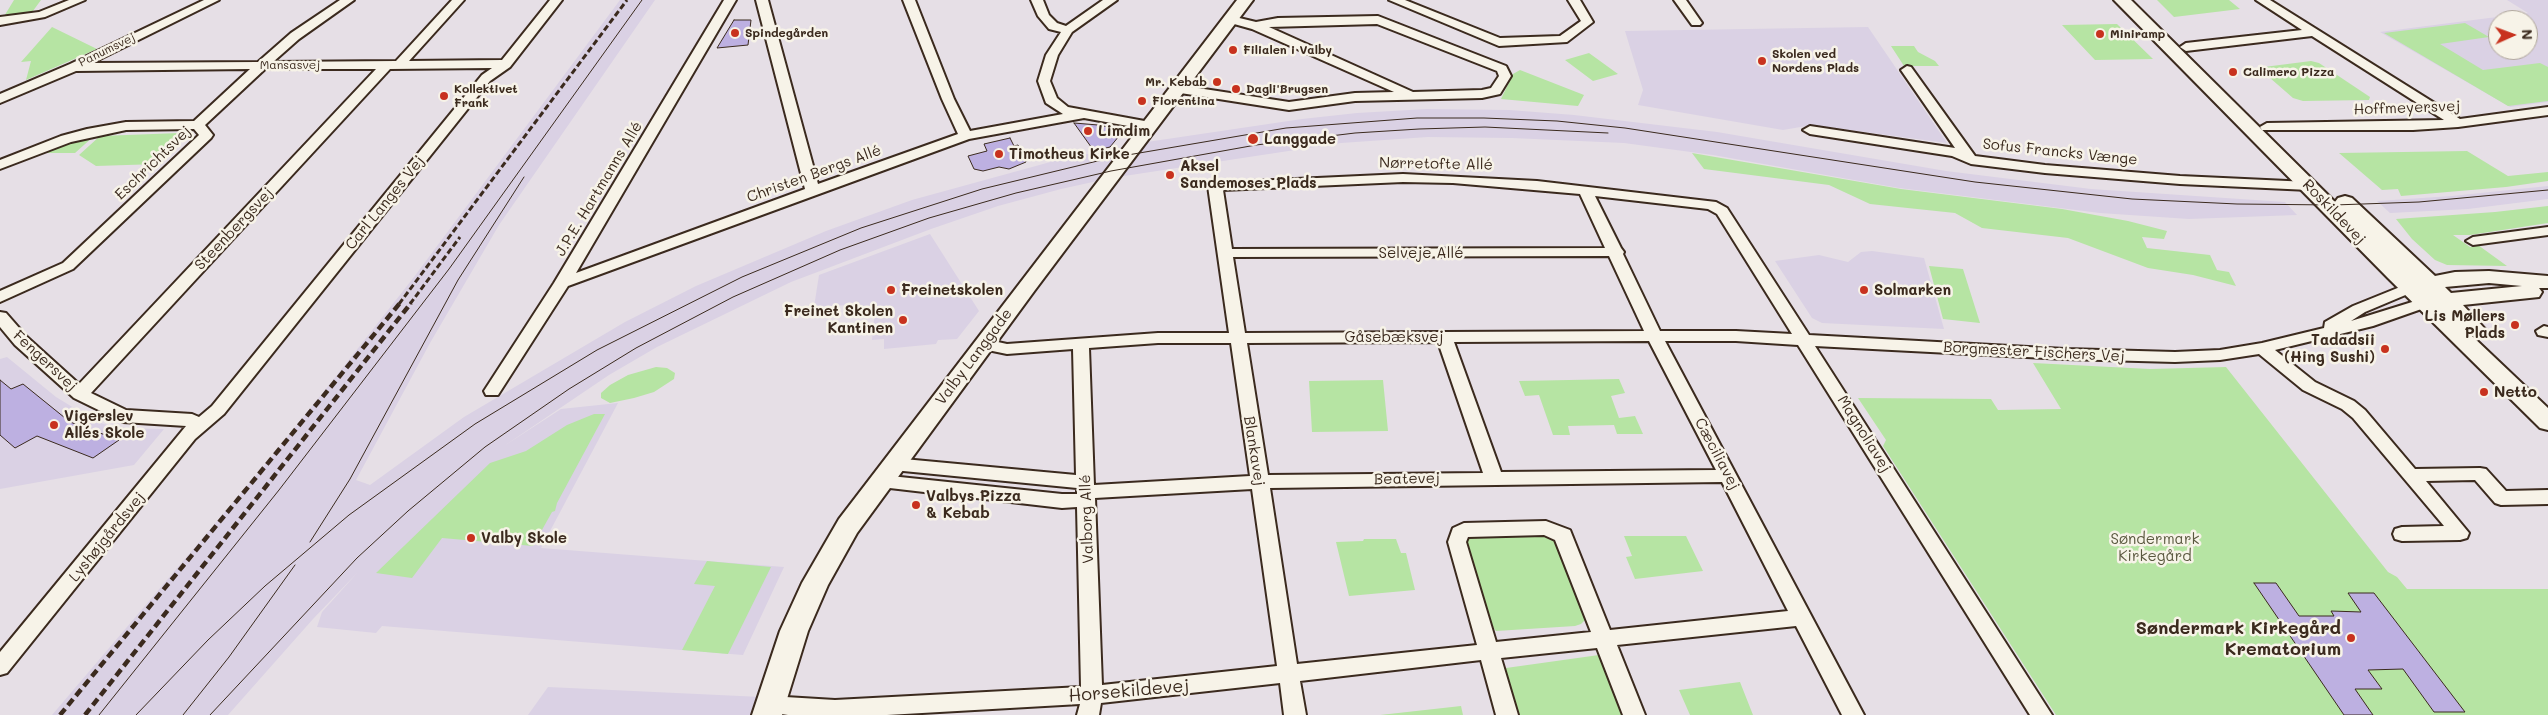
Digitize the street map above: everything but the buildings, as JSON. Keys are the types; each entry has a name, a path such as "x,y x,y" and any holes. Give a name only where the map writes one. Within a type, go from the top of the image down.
{"street":[{"path":"0,21 41,15 79,0"},
{"name":"Panumsvej","path":"0,99 74,67 214,0"},
{"name":"Eschrichtsvej","path":"0,296 68,266 206,135 198,125 260,66 295,36 348,0"},
{"name":"Steenbergsvej","path":"80,394 394,64 458,0"},
{"name":"Carl Langes Vej","path":"218,410 486,78 506,64 556,0"},
{"name":"J.P.E. Hartmanns Allé","path":"492,391 562,283 730,0"},
{"path":"762,0 813,192"},
{"path":"909,0 944,92 966,136"},
{"path":"1037,0 1044,16 1053,26 1068,30"},
{"path":"1111,0 1068,30 1052,55 1044,81 1051,100 1064,110 1150,126"},
{"name":"Valby Langgade","path":"768,710 794,631 815,583 843,533 1245,0"},
{"path":"1395,0 1499,42 1563,39 1587,22 1574,0"},
{"path":"1680,0 1685,10 1696,23"},
{"name":"Roskildevej","path":"2122,0 2319,186 2427,293 2548,422"},
{"name":"Roskildevej","path":"2138,0 2267,127 2319,186"},
{"path":"2262,0 2311,33 2458,123"},
{"path":"1231,20 1256,26 1412,96"},
{"path":"1178,89 1289,106 1355,97 1482,94 1496,91 1505,76 1502,69 1378,20 1278,22 1256,26"},
{"path":"2186,47 2311,33"},
{"name":"Mansasvej","path":"74,67 506,64"},
{"path":"1908,70 1971,160"},
{"path":"1355,97 1371,76"},
{"name":"Hoffmeyersvej","path":"2267,127 2413,126 2458,123 2548,111"},
{"name":"Christen Bergs Allé","path":"562,283 966,136 1082,114"},
{"path":"0,165 66,139 104,129 126,126 198,125"},
{"name":"Sofus Francks Vænge","path":"1810,130 1955,152 1971,160 2153,178 2319,186"},
{"name":"Nørretofte Allé","path":"1215,186 1403,178 1453,179 1657,199"},
{"name":"Blankavej","path":"1215,186 1295,715"},
{"name":"Cæciliavej","path":"1586,191 1617,252 1655,337 1853,715"},
{"name":"Magnoliavej","path":"1657,199 1711,205 1722,210 2041,715"},
{"path":"2474,241 2548,231"},
{"name":"Selveje Allé","path":"1224,253 1617,252"},
{"path":"2427,293 2455,278 2489,277 2548,282"},
{"path":"2427,293 2548,293"},
{"name":"Roskildevej","path":"2427,293 2548,401"},
{"name":"Borgmester Fischers Vej","path":"2321,332 2359,309 2427,293"},
{"name":"Borgmester Fischers Vej","path":"1805,340 2147,357 2220,355 2262,348 2367,322 2427,293"},
{"name":"Fengersvej","path":"0,317 21,341 80,394 123,416 192,420 195,426 189,435"},
{"path":"1444,336 1494,478"},
{"name":"Gåsebæksvej","path":"984,344 1007,349 1142,338 1237,337 1755,337 1805,340"},
{"name":"Valborg Allé","path":"1081,342 1090,705"},
{"path":"2262,348 2309,386 2348,405 2359,414 2460,533 2402,534"},
{"name":"Lyshøjgårdsvej","path":"0,668 189,435 218,410"},
{"name":"Beatevej","path":"887,473 1062,501 1086,491 1259,482 1728,476"},
{"path":"2410,475 2480,474 2502,498 2548,497"},
{"path":"1507,715 1457,542 1460,533 1469,529 1546,528 1563,535 1634,715"},
{"name":"Horsekildevej","path":"768,710 1005,708 1090,705 1289,674 1802,617"}],"shaded area":[{"path":"620,0 655,0 499,225 430,343 356,480 370,485 464,417 625,322 696,286 826,231 912,200 1054,161 1147,142 1302,119 1357,113 1427,109 1509,110 1574,115 1717,132 1946,171 2091,189 2285,202 2297,215 2189,219 2100,213 1899,188 1713,155 1624,143 1512,138 1428,137 1341,143 1111,178 1061,189 998,206 931,229 791,282 657,347 609,375 504,446 561,409 618,403 541,548 784,567 743,655 382,626 376,633 317,627 322,612 358,572 313,619 228,715 52,715 264,466 333,380 414,277"},
{"path":"2507,0 2548,0 2548,102 2510,107 2380,32 2488,18 2488,60 2538,60 2538,10 2523,10"},
{"name":"Skolen ved Nordens Plads","path":"1868,27 1947,143 1812,125 1783,130 1638,105 1643,90 1625,31"},
{"path":"2548,186 2548,199 2468,209 2390,213 2377,201 2452,196"},
{"name":"Freinetskolen","path":"930,234 979,311 957,339 938,340 936,344 884,349 884,339 872,340 875,310 868,311 868,309 858,307 849,308 848,305 814,307 819,275"},
{"name":"Solmarken","path":"1872,251 1924,258 1944,329 1822,323 1812,318 1775,261 1819,255 1848,262 1861,252"},
{"name":"Vigerslev Allés Skole","path":"7,357 56,397 97,422 118,428 164,429 134,465 0,489 0,359"},
{"path":"548,687 804,699 864,699 858,715 528,715"}],"green space":[{"path":"14,0 41,0 30,15 3,18"},
{"path":"2157,0 2229,0 2240,9 2174,17"},
{"path":"2465,23 2488,37 2440,44 2483,70 2540,63 2548,67 2548,101 2508,106 2384,33"},
{"path":"2117,24 2153,59 2095,60 2062,25"},
{"path":"52,27 97,49 26,80 31,61 21,62"},
{"path":"1891,46 1914,46 1918,52 1935,61 1939,66 1904,66"},
{"path":"1589,53 1618,74 1593,81 1565,60"},
{"path":"2311,61 2319,63 2370,97 2369,100 2303,101 2293,98 2262,71 2264,67"},
{"path":"1520,70 1584,95 1578,106 1501,99 1513,74"},
{"path":"180,133 182,140 158,164 96,166 79,155 100,136"},
{"path":"94,136 75,153 43,153 62,145"},
{"path":"2467,151 2508,176 2548,172 2548,181 2506,187 2401,196 2398,189 2382,190 2339,153"},
{"path":"1692,153 1901,189 2062,209 2128,221 2167,231 2164,239 2142,237 2147,248 2210,255 2217,270 2229,272 2236,286 2193,275 2148,268 2068,238 1982,228 1955,213 1870,204 1829,185 1704,169"},
{"path":"2548,206 2548,223 2470,235 2453,235 2470,247 2478,245 2507,266 2447,265 2435,260 2412,239 2396,219 2495,212"},
{"path":"1929,266 1963,269 1980,323 1943,319"},
{"name":"Søndermark Kirkegård","path":"2033,363 2150,369 2226,367 2388,572 2397,577 2407,589 2548,589 2548,715 2056,715 1883,446 1886,440 1858,398 1991,399 1998,410 2061,409"},
{"path":"656,367 667,368 675,373 674,379 654,392 634,398 610,403 601,398 601,393 610,385 628,375"},
{"path":"1619,379 1625,393 1611,396 1619,418 1635,416 1643,434 1617,434 1614,425 1568,426 1570,435 1553,435 1539,395 1525,396 1519,381"},
{"path":"1383,380 1388,431 1312,432 1309,381"},
{"path":"594,414 605,414 557,503 555,511 552,512 533,546 442,538 412,578 376,573 490,463 526,451 567,425"},
{"path":"1541,534 1551,537 1557,543 1585,614 1585,620 1575,626 1496,631 1490,623 1465,543 1467,537 1475,535"},
{"path":"1624,536 1686,536 1703,571 1635,579 1626,557 1632,556"},
{"path":"1364,539 1396,539 1401,553 1406,553 1415,590 1349,596 1336,542 1363,541"},
{"path":"707,561 771,567 728,654 682,650 715,586 694,584"},
{"path":"1599,655 1602,657 1625,715 1517,715 1504,673 1506,668"},
{"path":"1740,682 1753,715 1690,715 1679,690"},
{"path":"1461,706 1463,715 1380,715"}],"tram line":[{"path":"99,715 279,490 449,269 642,0"},
{"path":"136,715 208,640 265,586 349,515 475,424 597,350 742,277 861,228 982,189 1110,158 1286,128 1417,118 1484,118 1557,121 1625,128 1975,182 2132,199 2237,204 2334,205 2419,202 2548,190"},
{"path":"210,715 357,558 408,511 485,447 569,389 636,348 733,297 840,250 929,218 1016,193 1111,171 1256,145 1355,133 1419,129 1485,127 1608,133"},
{"path":"310,542 350,479 458,280 524,177"},
{"path":"183,715 229,657 295,565"}],"railway":[{"path":"399,304 627,0"},
{"path":"410,304 460,237"},
{"path":"60,715 400,303"},
{"path":"85,715 411,303"}],"place":[{"name":"Spindegården","path":"735,33"},
{"name":"Miniramp","path":"2100,34"},
{"name":"Filialen i Valby","path":"1233,50"},
{"name":"Skolen ved Nordens Plads","path":"1762,61"},
{"name":"Calimero Pizza","path":"2233,72"},
{"name":"Mr. Kebab","path":"1217,82"},
{"name":"Dagli'Brugsen","path":"1236,89"},
{"name":"Kollektivet Frank","path":"444,96"},
{"name":"Fiorentina","path":"1142,101"},
{"name":"Limdim","path":"1088,131"},
{"name":"Langgade","path":"1253,139"},
{"name":"Timotheus Kirke","path":"999,154"},
{"name":"Aksel Sandemoses Plads","path":"1170,175"},
{"name":"Freinetskolen","path":"891,290"},
{"name":"Solmarken","path":"1864,290"},
{"name":"Freinet Skolen Kantinen","path":"903,320"},
{"name":"Lis Møllers Plads","path":"2515,325"},
{"name":"Tadadsii (Hing Sushi)","path":"2385,349"},
{"name":"Netto","path":"2484,392"},
{"name":"Vigerslev Allés Skole","path":"54,425"},
{"name":"Valbys Pizza & Kebab","path":"916,505"},
{"name":"Valby Skole","path":"471,538"},
{"name":"Søndermark Kirkegård Krematorium","path":"2351,638"}]}
